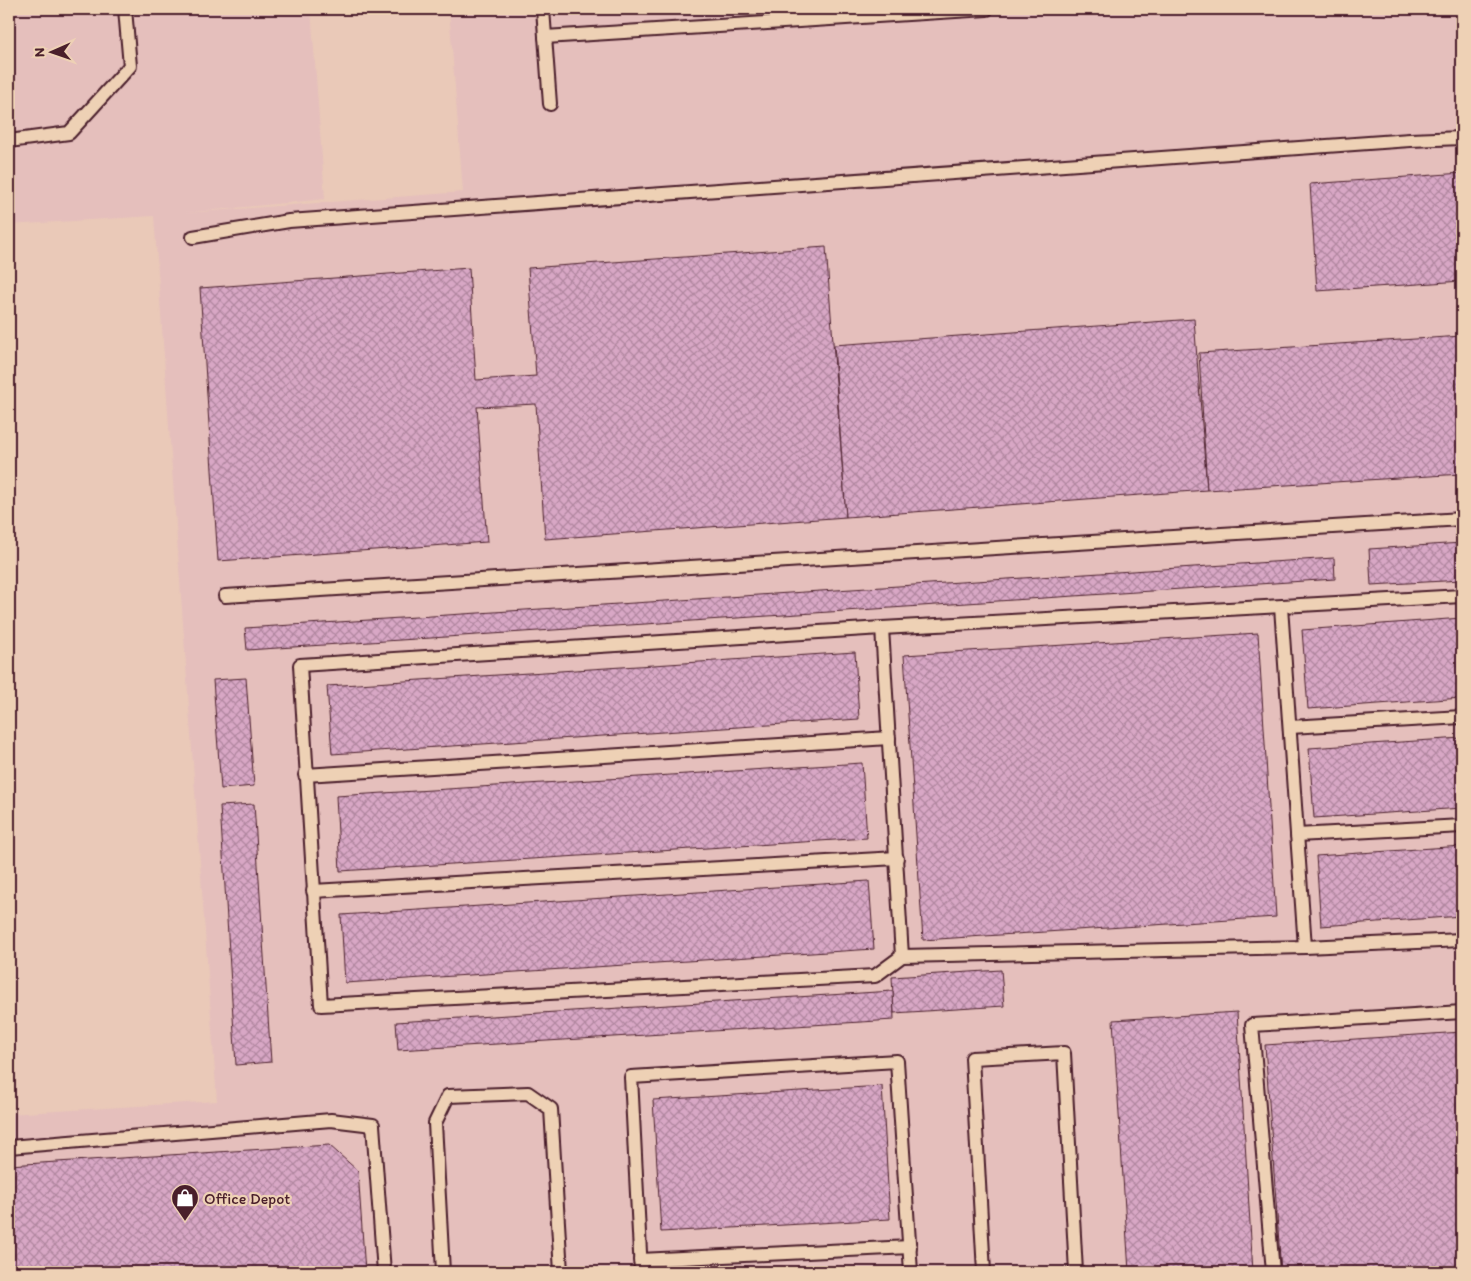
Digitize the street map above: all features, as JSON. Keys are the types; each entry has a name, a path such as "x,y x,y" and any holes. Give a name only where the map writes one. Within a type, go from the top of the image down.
{"lane":[{"path":"9,141 69,134 130,66 125,9"},
{"path":"543,9 550,104"},
{"path":"545,37 987,9"},
{"path":"193,237 289,221 1410,140 1462,138"},
{"path":"225,596 1462,518"},
{"path":"1462,596 882,628 300,664 305,775 321,1005 875,976 902,956 1305,947 1462,940"},
{"path":"1282,607 1305,947"},
{"path":"882,628 902,956"},
{"path":"1290,727 1462,717"},
{"path":"305,775 889,738"},
{"path":"1297,835 1462,826"},
{"path":"313,891 896,858"},
{"path":"1273,1272 1252,1025 1462,1012"},
{"path":"984,1272 972,1058 1064,1053 1076,1272"},
{"path":"910,1247 640,1266 631,1077 897,1061 910,1247 911,1272"},
{"path":"443,1272 435,1123 448,1096 528,1093 551,1109 561,1272"},
{"path":"9,1147 331,1120 374,1125 384,1272"}],"shaded area":[{"path":"9,9 311,9 325,199 185,213 463,192 449,9 1462,9 1462,1272 9,1272 9,1114 217,1101 154,216 9,225"}],"building":[{"path":"1462,173 1462,281 1317,291 1310,184"},
{"path":"826,247 846,517 545,539 536,404 477,407 487,542 218,561 200,288 469,268 476,380 536,376 528,268"},
{"path":"1194,319 1207,490 846,517 834,345"},
{"path":"1462,336 1462,474 1207,490 1199,353"},
{"path":"1462,543 1462,580 1371,585 1369,549"},
{"path":"1334,558 1335,579 247,650 245,628"},
{"path":"1462,618 1462,698 1308,709 1302,630"},
{"path":"1258,633 1276,917 923,940 904,655"},
{"path":"855,652 859,719 332,754 327,686"},
{"path":"246,678 254,786 221,789 213,680"},
{"path":"1462,738 1462,808 1314,818 1309,748"},
{"path":"862,763 867,838 340,871 336,796"},
{"path":"254,804 271,1062 236,1065 220,806"},
{"path":"1462,846 1462,916 1321,926 1316,856"},
{"path":"869,881 874,949 345,983 341,915"},
{"path":"1001,970 1004,1006 894,1013 892,977"},
{"path":"893,991 894,1020 398,1050 396,1022"},
{"path":"1237,1012 1253,1272 1129,1272 1113,1020"},
{"path":"1462,1032 1462,1272 1281,1272 1265,1045"},
{"path":"882,1086 890,1219 661,1232 653,1100"},
{"name":"Office Depot","path":"329,1145 358,1171 365,1272 9,1272 9,1165"}],"place":[{"name":"Office Depot","path":"185,1222"}]}
